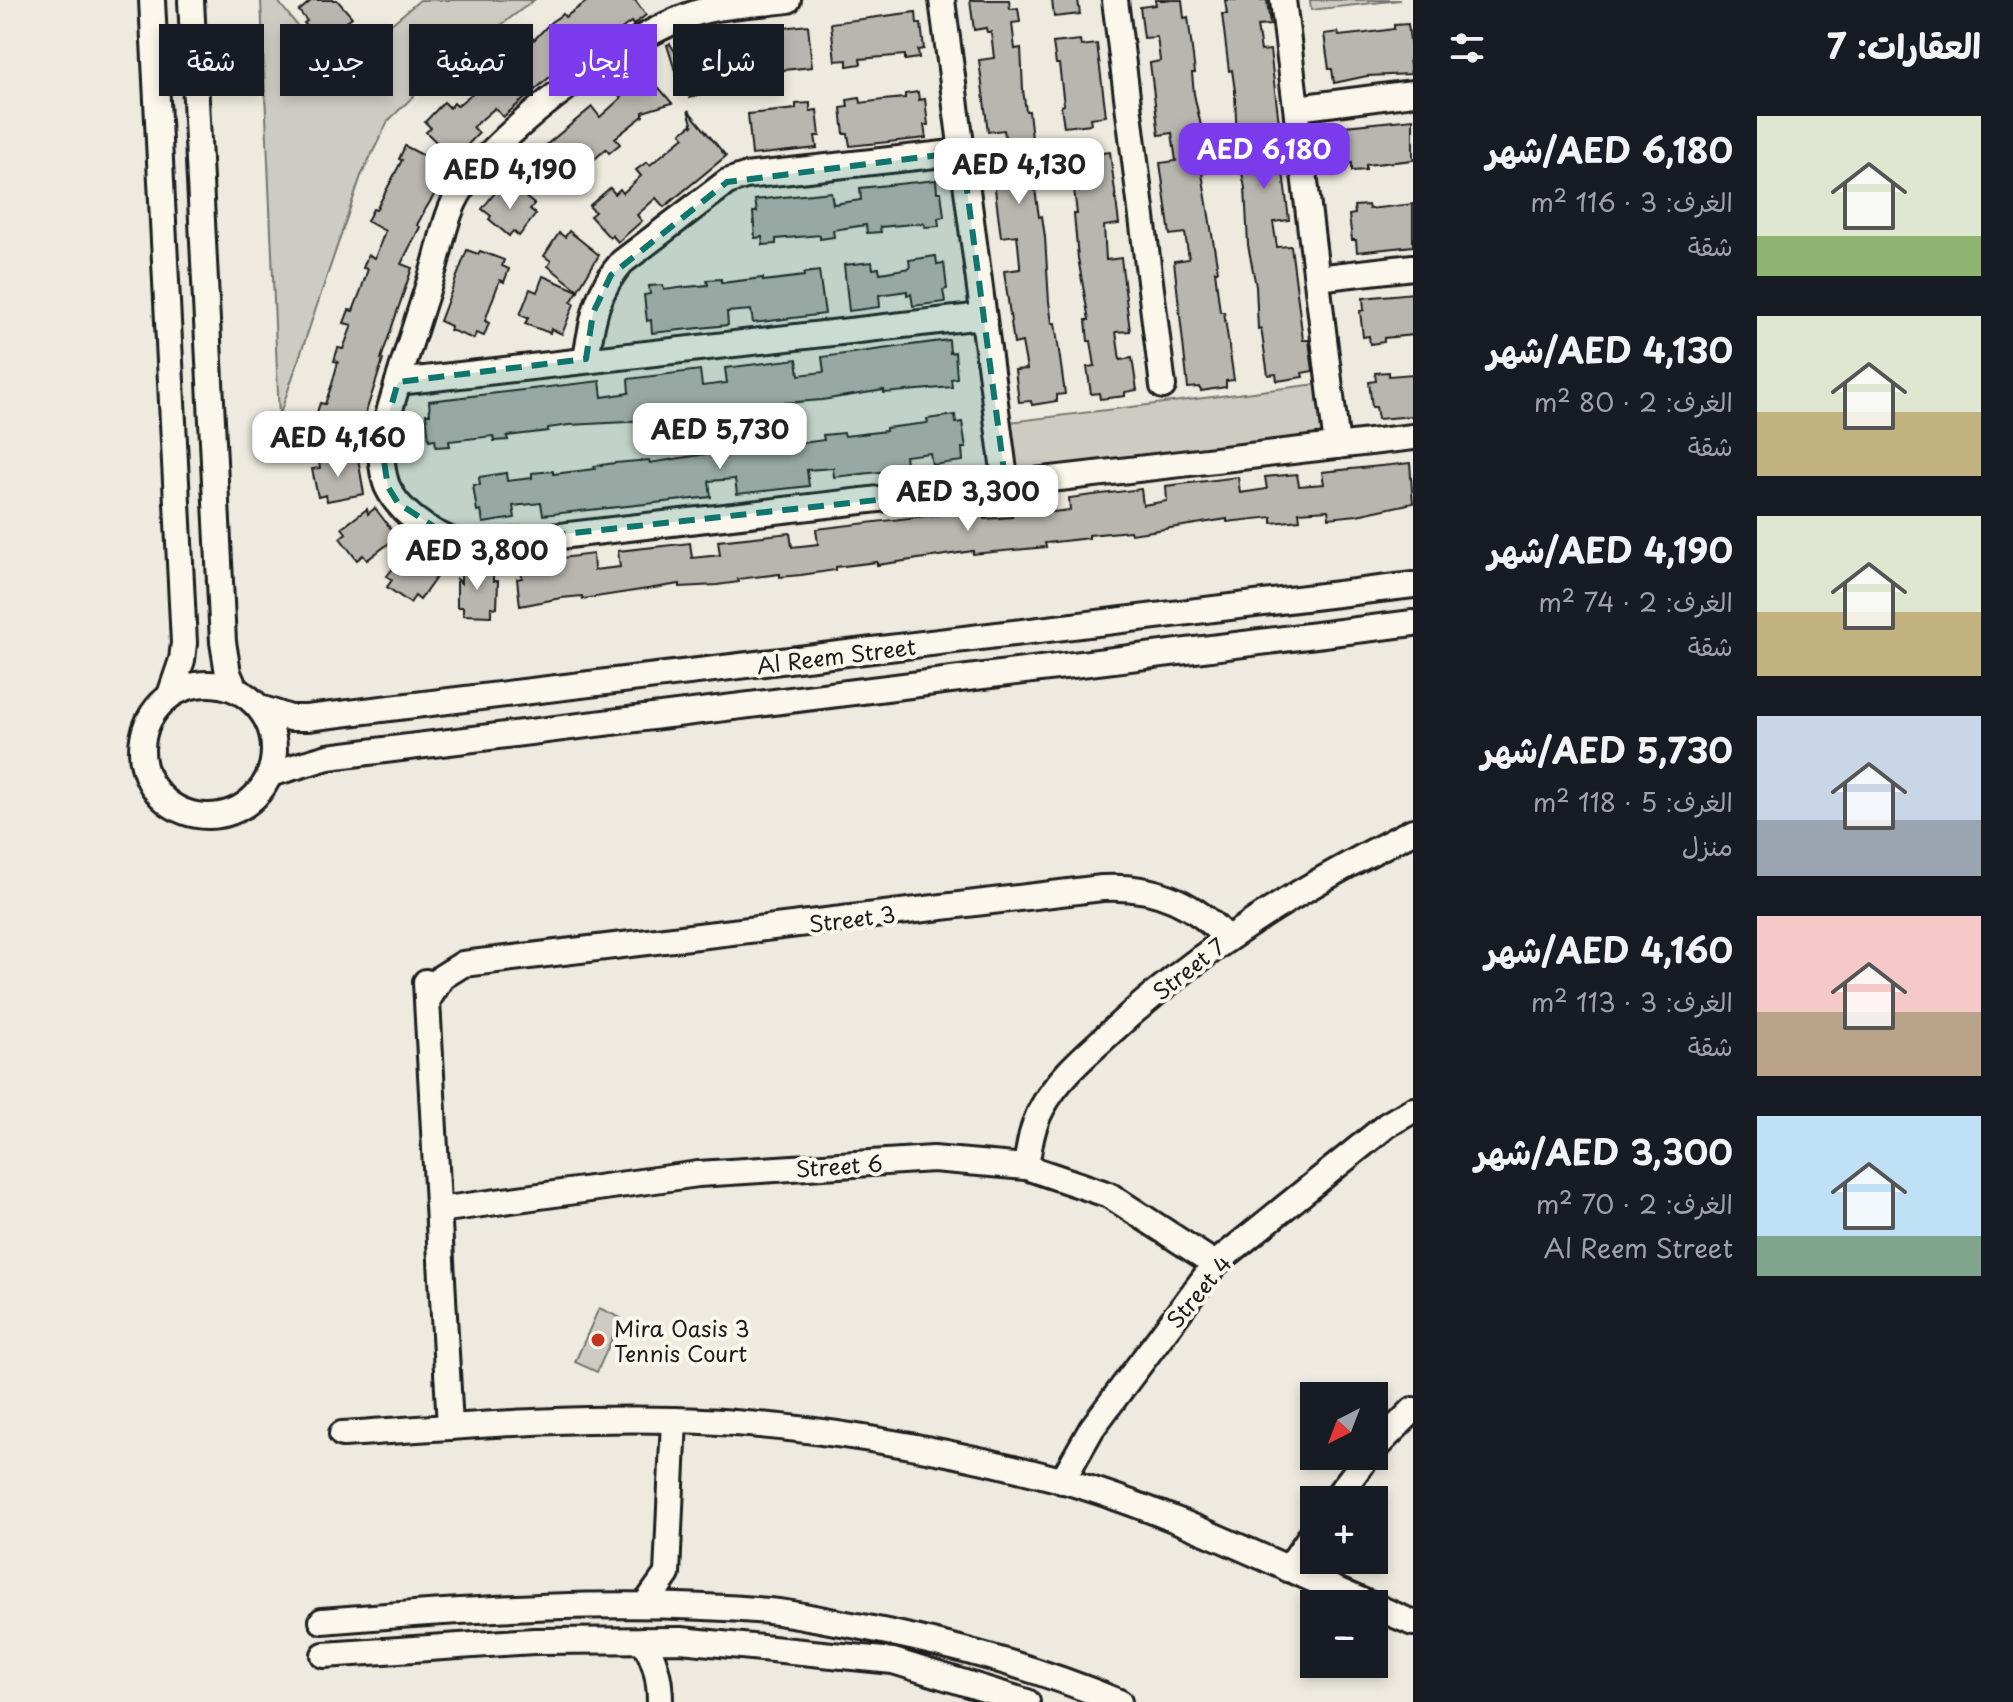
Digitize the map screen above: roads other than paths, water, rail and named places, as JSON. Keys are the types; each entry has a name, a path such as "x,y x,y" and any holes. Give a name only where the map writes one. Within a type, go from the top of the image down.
{"street":[{"path":"152,0 184,643 180,668 170,695"},
{"path":"191,0 223,642 228,673 235,689"},
{"path":"788,0 703,11 633,43 566,89 499,144 462,187 452,206 381,442 388,487 398,503 424,525 451,542 474,546 1413,437"},
{"path":"942,0 1006,486"},
{"path":"1115,0 1163,386"},
{"path":"1283,0 1337,446"},
{"path":"1297,108 1413,93"},
{"path":"586,359 593,313 611,275 622,262 727,182 745,176 962,152"},
{"path":"1317,278 1413,267"},
{"path":"398,382 983,316"},
{"name":"Al Reem Street","path":"260,708 290,718 307,718 1413,585"},
{"name":"Al Reem Street","path":"270,774 317,759 344,755 1413,623"},
{"path":"202,683 235,689 260,708 269,723 275,757 270,774 259,794 239,810 221,816 199,816 178,810 160,796 147,778 141,757 143,735 151,714 170,695 185,687 202,683"},
{"name":"Street 7","path":"1026,1167 1038,1118 1061,1081 1153,995 1226,938 1309,885 1413,831"},
{"name":"Street 3","path":"439,1210 429,998 442,977 463,964 1120,887 1154,891 1179,901 1201,914 1226,938"},
{"name":"Street 4","path":"1062,1481 1092,1428 1215,1264 1387,1125 1413,1110"},
{"name":"Street 6","path":"439,1210 698,1174 933,1159 1026,1167 1109,1195 1215,1264"},
{"path":"439,1210 450,1427"},
{"path":"1388,1435 1413,1410"},
{"path":"342,1434 556,1420 674,1420 759,1425 915,1447 1062,1481 1211,1535 1336,1590"},
{"path":"674,1420 667,1574 689,1606"},
{"path":"1345,1486 1357,1470"},
{"path":"1288,1569 1300,1551"},
{"path":"645,1605 667,1574"},
{"path":"322,1621 532,1606 645,1605 772,1611 915,1636 985,1655 1108,1697"},
{"path":"532,1606 534,1641"},
{"path":"463,1610 466,1645"},
{"path":"1388,1612 1413,1623"},
{"path":"643,1640 651,1653 660,1690"},
{"path":"324,1655 534,1641 681,1640 893,1661 1027,1702"},
{"path":"660,1690 681,1640"},
{"path":"893,1661 919,1655 968,1668 978,1666 985,1655"},
{"path":"1001,1694 1004,1682 1017,1676 1078,1696 1108,1697"}],"place":[{"name":"Mira Oasis 3 Tennis Court","path":"598,1340"}]}
